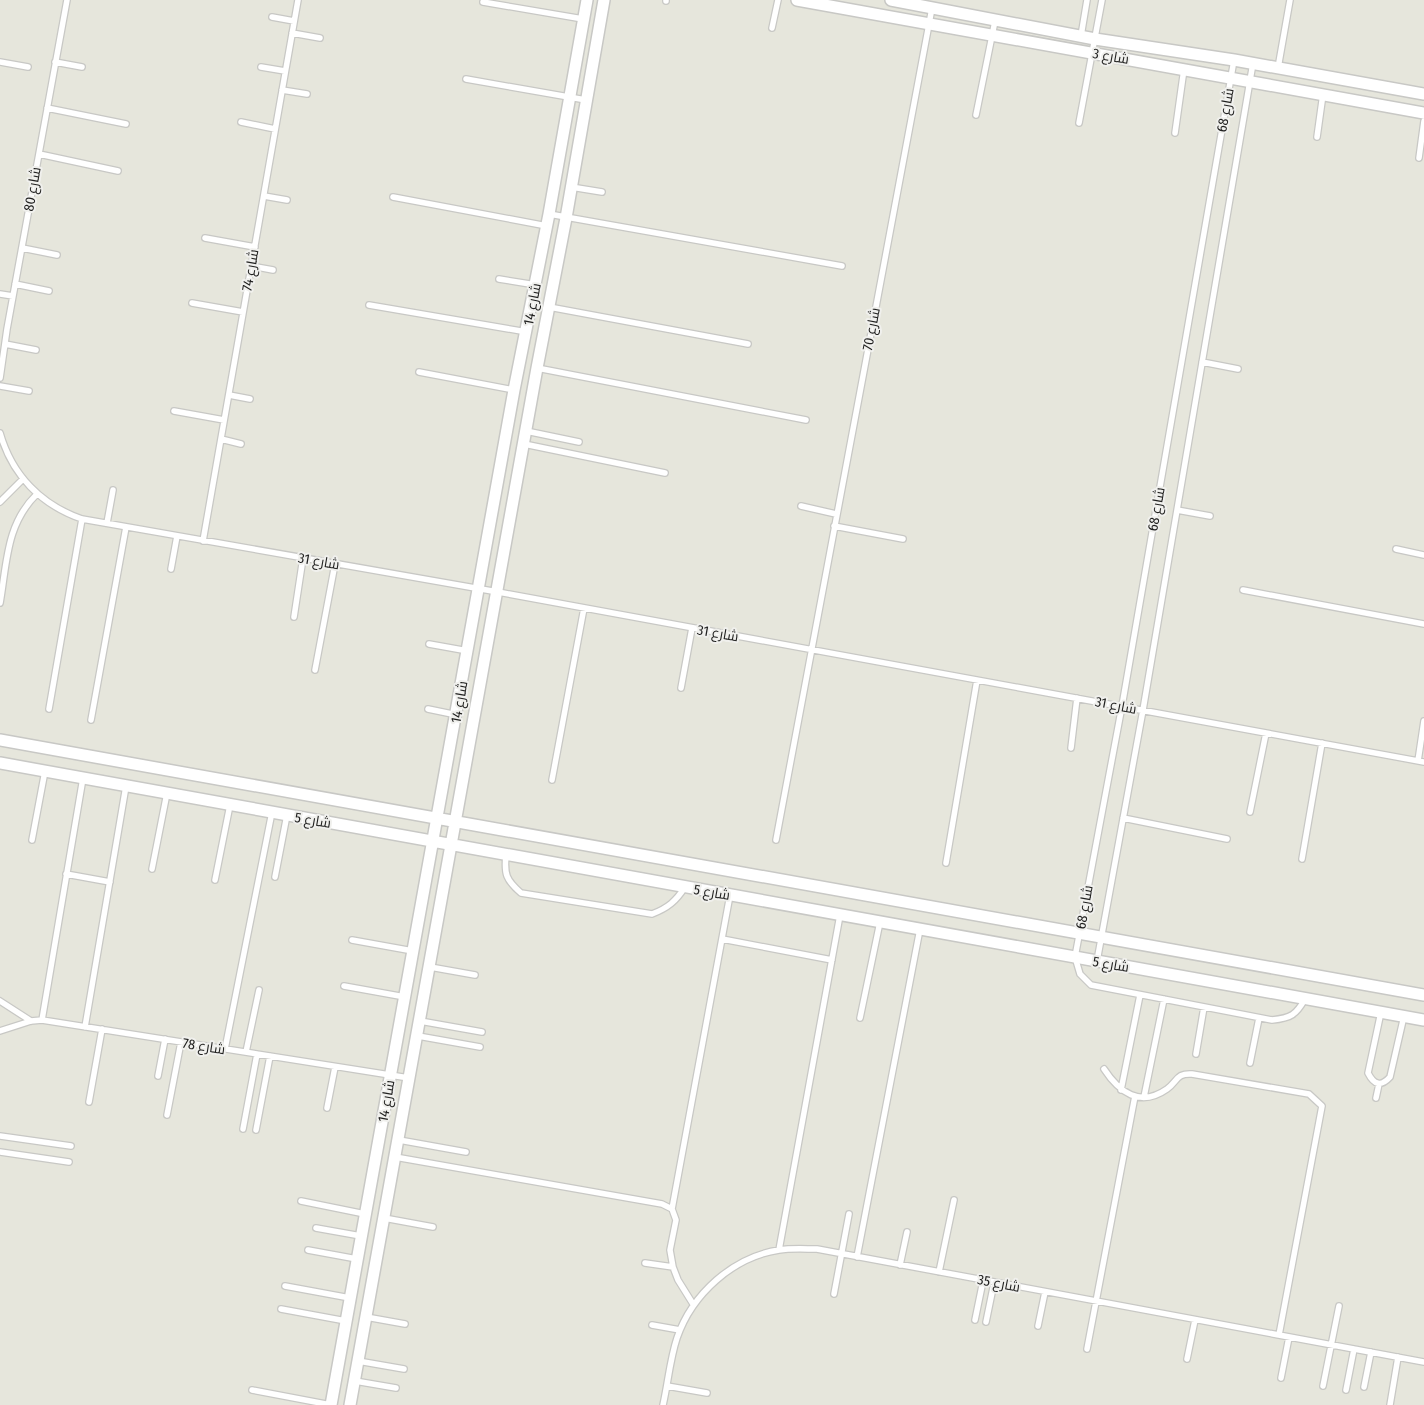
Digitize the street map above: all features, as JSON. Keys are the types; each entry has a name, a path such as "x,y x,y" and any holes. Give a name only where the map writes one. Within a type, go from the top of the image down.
{"street":[{"name":"شارع 14","path":"331,1405 514,390 536,286 587,0"},
{"name":"شارع 14","path":"350,1405 604,0"},
{"name":"شارع 3","path":"797,0 1424,113"},
{"name":"شارع 3","path":"891,0 1095,39 1253,63 1424,94"},
{"name":"شارع 5","path":"0,740 1424,995"},
{"name":"شارع 5","path":"0,763 1424,1020"}],"lane":[{"name":"شارع 80","path":"0,378 7,329 67,0"},
{"name":"شارع 74","path":"203,541 298,0"},
{"path":"772,28 778,0"},
{"path":"1081,36 1087,0"},
{"path":"1080,123 1102,0"},
{"path":"1278,68 1290,0"},
{"path":"483,2 583,19"},
{"name":"شارع 70","path":"776,840 932,8"},
{"path":"272,17 294,21"},
{"path":"976,114 995,20"},
{"path":"292,33 320,38"},
{"name":"شارع 68","path":"1076,957 1122,706 1234,60"},
{"path":"0,62 28,67"},
{"path":"55,62 82,67"},
{"name":"شارع 68","path":"1097,961 1143,710 1253,63"},
{"path":"261,67 285,71"},
{"path":"1175,133 1184,69"},
{"path":"466,79 586,100"},
{"path":"282,90 307,94"},
{"path":"1317,137 1323,94"},
{"path":"47,108 126,124"},
{"path":"1418,158 1424,121"},
{"path":"241,122 275,129"},
{"path":"39,154 118,171"},
{"path":"571,187 602,192"},
{"path":"264,196 287,200"},
{"path":"393,197 548,220 566,218 842,266"},
{"path":"205,238 255,247"},
{"path":"22,248 57,255"},
{"path":"251,266 273,270"},
{"path":"500,279 536,286"},
{"path":"15,284 49,290"},
{"path":"0,294 13,296"},
{"path":"192,303 243,312"},
{"path":"369,305 526,332"},
{"path":"549,307 748,344"},
{"path":"0,328 7,329"},
{"path":"5,344 36,350"},
{"path":"1202,362 1238,369"},
{"path":"537,368 806,420"},
{"path":"419,372 514,390"},
{"path":"0,386 29,391"},
{"path":"229,395 250,399"},
{"path":"174,411 224,420"},
{"path":"526,431 579,442"},
{"path":"0,434 13,466 23,479 0,502"},
{"path":"221,440 241,444"},
{"path":"524,444 665,473"},
{"name":"شارع 31","path":"23,479 37,494 58,509 82,519 498,592 1421,761"},
{"path":"107,523 114,490"},
{"path":"0,603 13,529 24,508 37,494"},
{"path":"801,506 836,514"},
{"path":"1177,510 1210,516"},
{"path":"49,709 82,519"},
{"path":"91,720 126,526"},
{"path":"834,526 903,539"},
{"path":"171,569 177,536"},
{"path":"1396,550 1424,554"},
{"path":"294,617 303,558"},
{"path":"315,670 335,564"},
{"path":"1243,590 1424,624"},
{"path":"552,780 584,608"},
{"path":"681,688 692,628"},
{"path":"430,644 468,651"},
{"path":"946,863 977,680"},
{"path":"1071,748 1078,698"},
{"path":"428,709 456,715"},
{"path":"1421,761 1424,721"},
{"path":"1250,812 1266,733"},
{"path":"1302,859 1322,743"},
{"path":"32,840 45,772"},
{"path":"42,1020 83,778"},
{"path":"85,1027 126,786"},
{"path":"152,869 167,793"},
{"path":"215,880 230,805"},
{"path":"226,1049 272,812"},
{"path":"275,877 287,815"},
{"path":"1123,818 1227,839"},
{"path":"506,854 505,871 510,884 521,893 652,914 665,909 677,900 685,887"},
{"path":"66,874 110,882"},
{"path":"694,1304 685,1293 673,1267 670,1250 676,1220 672,1209 730,895"},
{"path":"779,1250 840,915"},
{"path":"860,1018 880,922"},
{"path":"857,1257 920,929"},
{"path":"722,939 832,960"},
{"path":"352,940 413,951"},
{"path":"1076,957 1080,974 1091,985 1259,1018 1272,1020 1286,1019 1298,1012 1305,998"},
{"path":"430,967 475,975"},
{"path":"344,986 405,997"},
{"path":"246,1052 258,990"},
{"path":"1120,1090 1140,995"},
{"path":"1144,1097 1164,999"},
{"path":"0,1001 31,1021"},
{"path":"1196,1054 1204,1007"},
{"path":"1381,1012 1368,1073 1371,1080 1379,1084 1386,1082 1390,1077 1404,1016"},
{"path":"1250,1062 1259,1018"},
{"name":"شارع 78","path":"0,1032 31,1021 42,1020 410,1078"},
{"path":"420,1020 482,1032"},
{"path":"88,1102 102,1030"},
{"path":"418,1036 480,1047"},
{"path":"158,1076 165,1039"},
{"path":"167,1116 181,1042"},
{"path":"243,1129 257,1054"},
{"path":"256,1130 270,1056"},
{"path":"327,1108 335,1067"},
{"path":"1104,1069 1120,1090 1135,1096 1157,1095 1168,1088 1177,1078 1184,1074 1192,1074 1309,1094 1322,1106 1279,1335"},
{"path":"1376,1098 1379,1084"},
{"path":"1087,1349 1135,1096"},
{"path":"0,1136 71,1146"},
{"path":"399,1140 466,1152"},
{"path":"0,1152 69,1162"},
{"path":"396,1157 662,1204 672,1209"},
{"path":"939,1272 954,1200"},
{"path":"301,1202 366,1214"},
{"path":"834,1294 849,1214"},
{"path":"384,1218 433,1227"},
{"path":"316,1228 362,1236"},
{"path":"900,1265 907,1232"},
{"name":"شارع 35","path":"664,1405 676,1340 694,1304 717,1278 746,1260 779,1250 817,1249 1424,1362"},
{"path":"308,1250 357,1259"},
{"path":"645,1263 673,1267"},
{"path":"975,1320 983,1281"},
{"path":"986,1322 994,1283"},
{"path":"285,1286 350,1298"},
{"path":"1038,1326 1045,1292"},
{"path":"1323,1386 1339,1306"},
{"path":"281,1309 346,1321"},
{"path":"366,1317 405,1324"},
{"path":"1187,1359 1195,1320"},
{"path":"652,1326 680,1330"},
{"path":"1281,1378 1289,1337"},
{"path":"1346,1390 1354,1349"},
{"path":"1364,1387 1371,1352"},
{"path":"1390,1405 1398,1357"},
{"path":"358,1361 404,1369"},
{"path":"355,1381 396,1388"},
{"path":"667,1386 707,1393"},
{"path":"252,1390 331,1405"}],"shaded area":[{"path":"0,0 1424,0 1424,1405 0,1405"}]}
